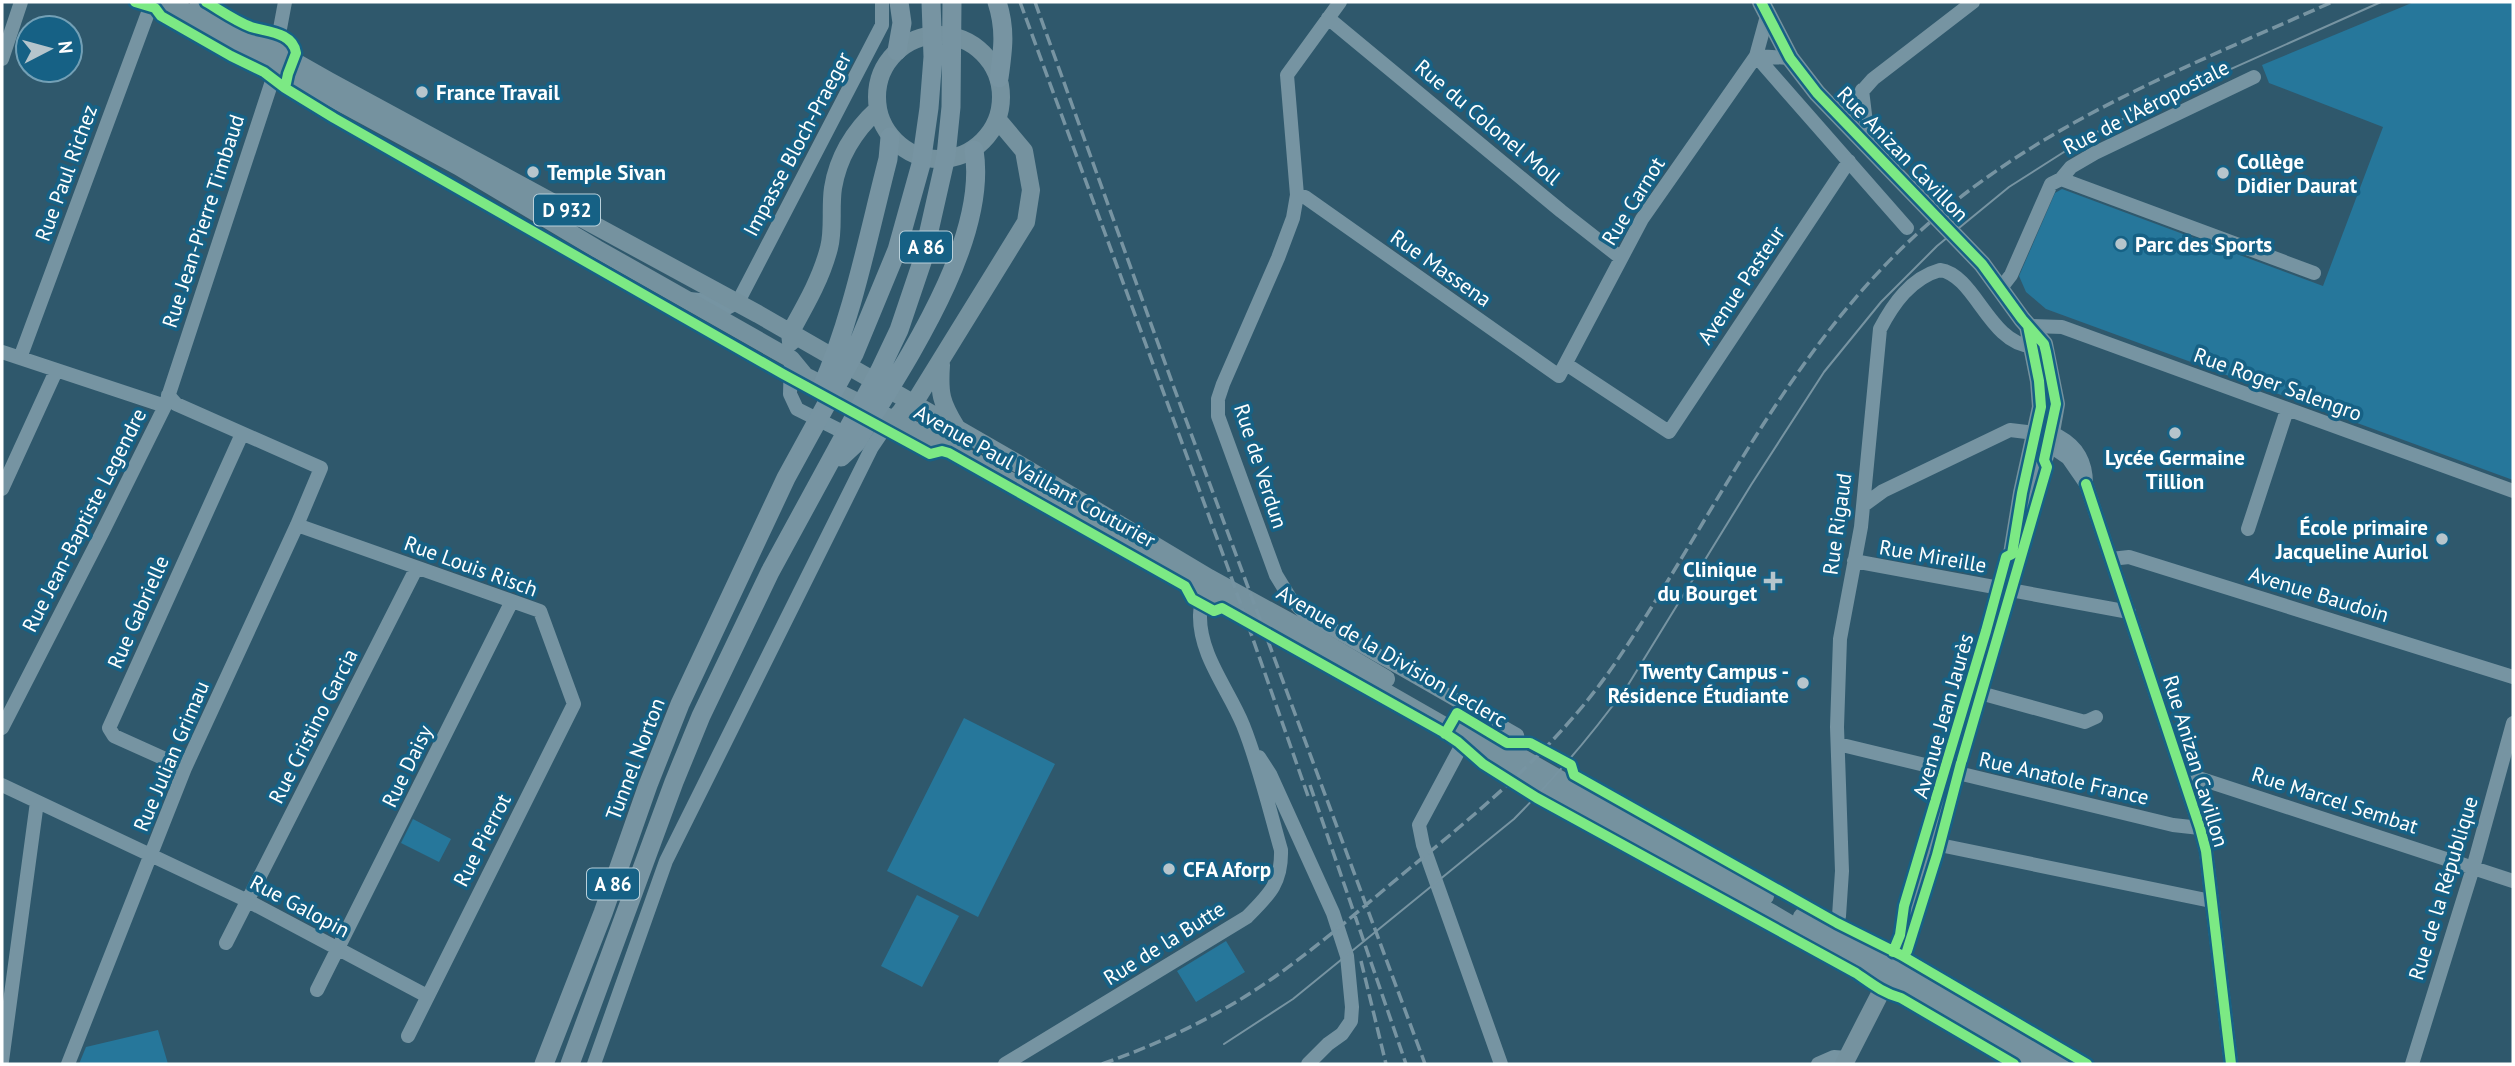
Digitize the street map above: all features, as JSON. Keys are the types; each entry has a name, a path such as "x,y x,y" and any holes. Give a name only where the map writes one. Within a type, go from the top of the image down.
{"highway":[{"path":"897,51 902,23 900,2"},
{"name":"A 86","path":"807,437 864,332 897,250 912,203 929,108 933,57 931,2"},
{"name":"A 86","path":"570,1064 701,716 770,572 899,330 922,262 946,156 952,95 952,2"},
{"path":"997,2 1005,41 999,78"},
{"path":"807,437 812,411 831,367 851,303 888,159 890,137"},
{"path":"825,472 856,443 923,332 959,253 972,208 977,167 974,150"},
{"name":"Tunnel Norton","path":"544,1064 680,704 807,437"}],"main road":[{"name":"Avenue Paul Vaillant Couturier","path":"169,2 738,302 790,333 901,412 1012,482 1207,585"},
{"name":"Avenue Paul Vaillant Couturier","path":"189,2 276,58 597,249 791,359 805,376 844,396 958,430 1207,585"},
{"name":"Rue Anizan Cavillon","path":"1767,6 1790,58 1816,93 1841,115 1982,264 2044,344 2056,404 2043,435"},
{"name":"Rue Anizan Cavillon","path":"1767,6 1828,89 1841,115"},
{"path":"928,35 955,37 979,48 991,62 999,78 1002,99 998,120 984,142 957,158 939,160 921,157 904,149 890,137 882,124 877,88 880,78 897,51 911,41 928,35"},
{"path":"791,359 790,333 818,279 829,248 833,188 842,156 861,124 878,109"},
{"path":"901,412 942,359 1026,222 1031,190 1024,151 998,120"},
{"name":"Rue Anizan Cavillon","path":"2028,326 2039,381 2043,435"},
{"path":"942,359 939,390 942,405 958,430"},
{"name":"Avenue Jean Jaurès","path":"1889,976 1903,942 2003,588 2043,435"},
{"name":"Avenue de la Division Leclerc","path":"1207,585 1521,757 1833,935 1889,976 1985,1038 2040,1064"},
{"name":"Avenue de la Division Leclerc","path":"1287,628 1553,793 1773,914 1817,940 1827,950 1889,976 2063,1064"},
{"path":"1845,1061 1889,976"}],"street":[{"path":"2,59 21,2"},
{"name":"Rue Paul Richez","path":"20,358 152,2"},
{"name":"Rue Jean-Pierre Timbaud","path":"167,400 276,58 285,2"},
{"name":"Impasse Bloch-Praeger","path":"738,302 882,25 882,2"},
{"name":"Rue de Verdun","path":"1340,2 1287,75 1297,195 1293,218 1223,384 1218,399 1218,416 1276,575 1290,598 1304,613 1517,735 1521,757"},
{"path":"1841,115 1873,79 1972,2"},
{"name":"Rue Carnot","path":"1563,370 1642,219 1756,56 1767,6"},
{"name":"Rue du Colonel Moll","path":"1328,19 1621,258"},
{"path":"1756,56 1790,58"},
{"path":"1756,56 1907,228"},
{"name":"Rue de l'Aéropostale","path":"2001,288 2011,275 2051,184 2061,179 2071,167 2254,77"},
{"path":"1862,90 1869,147"},
{"name":"Avenue Pasteur","path":"1669,432 1849,161"},
{"path":"2061,179 2314,273"},
{"name":"Rue Massena","path":"1297,195 1305,197 1563,370 1669,432"},
{"name":"Rue Rigaud","path":"1833,935 1839,916 1842,871 1838,744 1840,639 1864,505 1880,329 1895,301 1925,276 1940,270 1954,275 2011,342 2031,346"},
{"name":"Avenue Paul Vaillant Couturier","path":"689,299 712,301 725,309 738,302"},
{"name":"Rue Roger Salengro","path":"2028,326 2062,327 2513,491"},
{"path":"2,352 56,371 167,400 242,434"},
{"path":"791,359 790,394 797,409 872,447"},
{"path":"2,489 56,371"},
{"name":"Rue Jean-Baptiste Legendre","path":"2,729 167,400"},
{"path":"2248,529 2287,410"},
{"path":"594,1064 666,861 872,447 901,412"},
{"path":"1864,505 1883,491 2010,430 2043,435"},
{"name":"Rue Julian Grimau","path":"68,1064 185,768 321,468 242,434"},
{"name":"Rue Gabrielle","path":"185,768 114,736 109,727 242,434"},
{"name":"Rue Anizan Cavillon","path":"2043,435 2059,436 2078,450 2086,472 2086,484 2200,828 2206,851 2231,1064"},
{"name":"Rue Louis Risch","path":"297,525 540,611 574,704"},
{"name":"Avenue Baudoin","path":"2111,559 2129,557 2513,677"},
{"name":"Rue Mireille","path":"1854,561 2129,612"},
{"name":"Rue Cristino Garcia","path":"226,943 416,569"},
{"name":"Rue de la Butte","path":"1005,1064 1247,917 1271,892 1282,868 1281,850 1249,742 1242,722 1220,681 1203,636 1200,611 1207,585"},
{"name":"Rue Daisy","path":"317,990 339,951 512,601"},
{"path":"1973,691 2085,722 2096,718"},
{"name":"Rue Pierrot","path":"408,1036 574,704"},
{"name":"Rue de la République","path":"2413,1064 2473,868 2513,723"},
{"path":"1465,739 1419,825 1423,845 1502,1064"},
{"path":"1249,742 1270,774 1333,913 1348,956 1351,1021 1342,1034 1308,1064"},
{"name":"Rue Anatole France","path":"1838,744 2173,825 2200,828"},
{"name":"Rue Marcel Sembat","path":"2183,773 2513,881"},
{"name":"Rue Galopin","path":"2,785 247,901 427,996"},
{"path":"7,1064 2,1061 37,802"},
{"path":"1930,843 2211,901"},
{"path":"1818,1064 1834,1057 1845,1061"}],"shaded area":[{"name":"Parc des Sports","path":"2414,2 2513,2 2513,480 2046,309 2026,292 2019,276 2055,193 2062,189 2323,286 2383,127 2269,83 2262,65"},
{"path":"964,718 1055,764 978,917 887,871"},
{"path":"413,819 451,839 439,862 401,843"},
{"path":"917,895 959,916 922,987 881,966"},
{"path":"1226,941 1245,972 1196,1002 1177,971"},
{"path":"158,1030 168,1064 79,1064 86,1047"}],"tram line":[{"path":"1224,1044 1293,999 1514,819 1559,771 1628,685 1824,372 1881,302 1937,246 2009,187 2089,136 2157,102 2381,2"}],"railway":[{"path":"1020,2 1228,568 1308,796"},
{"path":"1035,2 1173,385 1425,1064"},
{"path":"1102,1064 1152,1045 1200,1022 1278,974 1466,821 1546,747 1571,720 1616,662 1746,452 1814,350 1852,302 1894,256 1942,212 1993,173 2101,108 2332,2"},
{"path":"1310,785 1406,1064"},
{"path":"1361,961 1386,1064"}],"cycle path":[{"path":"135,2 155,8 161,16 264,72 285,88"},
{"path":"206,2 245,25 278,34 290,41 296,53 285,88 334,118 783,374 930,454 942,451 949,453 1185,586 1192,599 1214,611 1222,608 1443,732 1483,764 1537,798 1856,973 1883,991 1901,998 2014,1064"},
{"path":"1761,2 1790,58 1817,93 1982,264 2044,344 2056,404 2044,460 2047,467 1962,760"},
{"path":"1893,952 2006,557 2012,554 2041,407 2039,381 2028,326"},
{"path":"2086,484 2206,851 2231,1064"},
{"path":"1445,734 1457,713 1507,743 1530,743 1571,765 1574,775 1837,923 1901,955 2087,1064"},
{"path":"1907,951 1937,855 1961,763"}],"place":[{"name":"France Travail","path":"422,92"},
{"name":"Temple Sivan","path":"533,172"},
{"name":"Collège Didier Daurat","path":"2223,173"},
{"name":"Parc des Sports","path":"2121,244"},
{"name":"Lycée Germaine Tillion","path":"2175,433"},
{"name":"École primaire Jacqueline Auriol","path":"2442,539"},
{"name":"Clinique du Bourget","path":"1773,581"},
{"name":"Twenty Campus - Résidence Étudiante","path":"1803,683"},
{"name":"CFA Aforp","path":"1169,869"}]}
